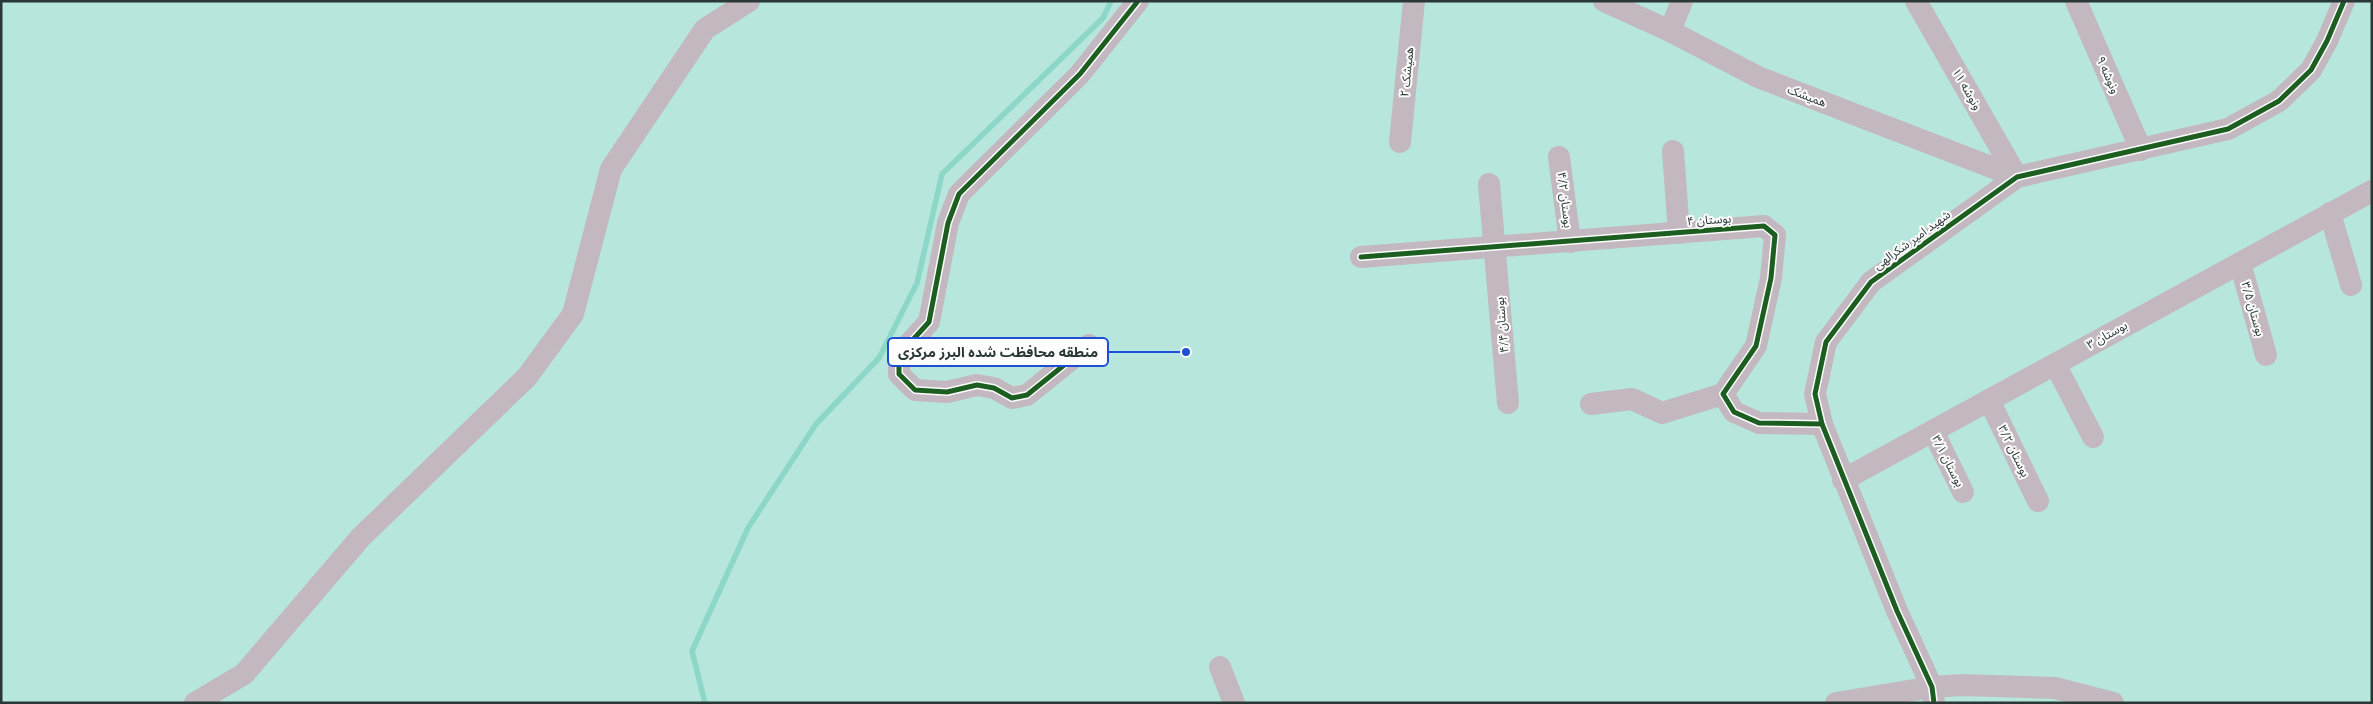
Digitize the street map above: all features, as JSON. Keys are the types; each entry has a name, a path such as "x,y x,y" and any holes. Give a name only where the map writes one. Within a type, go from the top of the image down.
{"street":[{"path":"195,703 244,674 361,537 527,378 573,314 611,169 705,29 749,1"},
{"path":"1089,345 1027,395 1012,398 994,388 977,385 946,392 914,390 899,374 899,355 929,322 948,223 958,194 1080,74 1138,1"},
{"name":"همیشک ۲","path":"1400,142 1414,1"},
{"name":"همیشک","path":"1604,1 1670,31 1758,77 2018,177"},
{"path":"1670,31 1682,1"},
{"name":"ونوشه ۱۱","path":"1916,1 2018,177"},
{"name":"ونوشه ۹","path":"2076,1 2141,150"},
{"name":"شهید امیر شکرالهی","path":"1933,695 1896,611 1822,424 1815,394 1826,342 1871,282 2018,177 2228,129 2279,101 2311,70 2327,41 2344,1"},
{"path":"1673,151 1678,233"},
{"name":"بوستان ۴/۲","path":"1559,157 1570,242"},
{"name":"بوستان ۴/۴","path":"1490,184 1508,403"},
{"name":"بوستان ۳","path":"1843,480 2372,191"},
{"path":"2330,214 2351,285"},
{"name":"بوستان ۴","path":"1361,257 1764,226 1775,235 1771,278 1756,346 1723,394"},
{"name":"بوستان ۳/۵","path":"2240,262 2266,355"},
{"path":"2055,364 2093,438"},
{"path":"1591,404 1632,399 1662,413 1723,394 1734,412 1759,423 1822,424"},
{"name":"بوستان ۳/۲","path":"1989,400 2038,501"},
{"name":"بوستان ۳/۱","path":"1933,431 1963,492"},
{"path":"1220,667 1234,703"},
{"path":"1836,703 1933,695 1962,685 2054,688 2113,703"}],"green space":[{"path":"1,1 2372,1 2372,703 1,703"}],"waterway":[{"path":"705,703 692,651 748,528 816,424 879,358 917,283 942,174 1103,18 1111,1"}],"cycle path":[{"path":"1089,345 1027,395 1012,398 994,388 977,385 947,392 915,390 899,374 899,355 929,322 948,223 959,194 1080,74 1138,1"},
{"path":"1934,703 1932,687 1897,611 1822,424 1815,394 1826,342 1871,282 2017,177 2228,129 2279,101 2311,70 2327,41 2344,1"},
{"path":"1361,257 1764,226 1775,235 1771,278 1756,346 1723,394 1734,412 1759,423 1822,424"}],"place":[{"name":"منطقه محافظت شده البرز مرکزی","path":"1186,352"}]}
